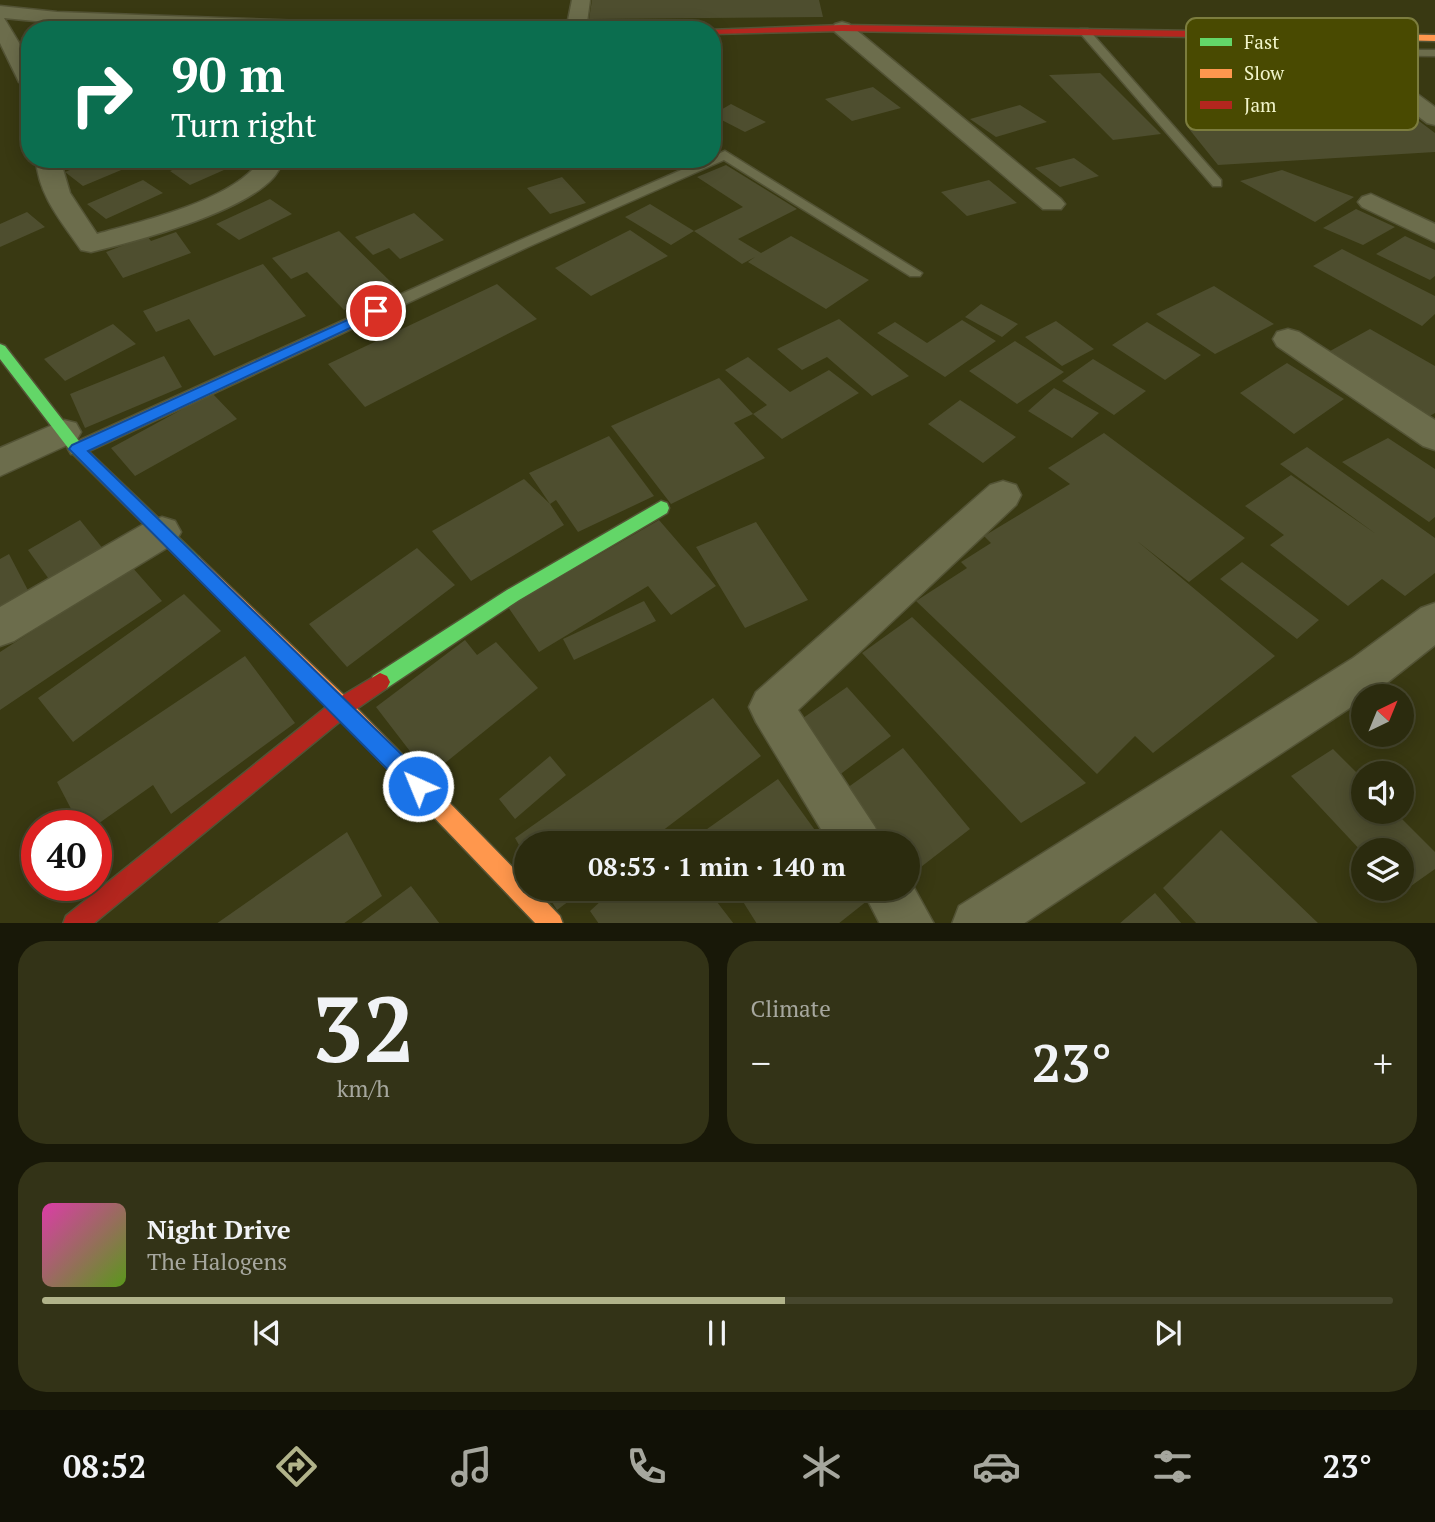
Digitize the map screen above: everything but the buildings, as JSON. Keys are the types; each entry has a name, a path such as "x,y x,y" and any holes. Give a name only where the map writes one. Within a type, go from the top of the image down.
{"street":[{"path":"578,21 581,0"},
{"path":"0,12 57,18 140,21"},
{"path":"0,23 21,64"},
{"path":"842,28 1052,204"},
{"path":"721,31 842,28 1186,33"},
{"path":"1418,105 1435,118"},
{"path":"47,168 57,193 92,244 228,197 257,180 271,168"},
{"path":"1371,202 1435,234"},
{"path":"1288,339 1435,437"},
{"path":"6,368 71,441 342,707 552,923"},
{"path":"0,463 71,441"},
{"path":"850,831 771,707 1003,495"},
{"path":"74,923 342,707 513,595 661,509"},
{"path":"0,628 162,532"},
{"path":"977,923 1368,672 1435,621"},
{"path":"895,901 909,923"}],"lane":[{"path":"1083,31 1217,183"},
{"path":"721,157 725,155 915,274"},
{"path":"71,441 695,168"}],"traffic: fast":[{"path":"0,349 77,449 193,562"},
{"path":"380,682 513,595 661,508"}],"traffic: slow":[{"path":"1418,38 1435,38"},
{"path":"193,562 342,707 551,923"}],"traffic: jam":[{"path":"721,31 842,28 1186,34"},
{"path":"75,923 342,707 380,682"}],"route":[{"path":"376,311 77,449 342,707 418,786"}]}
